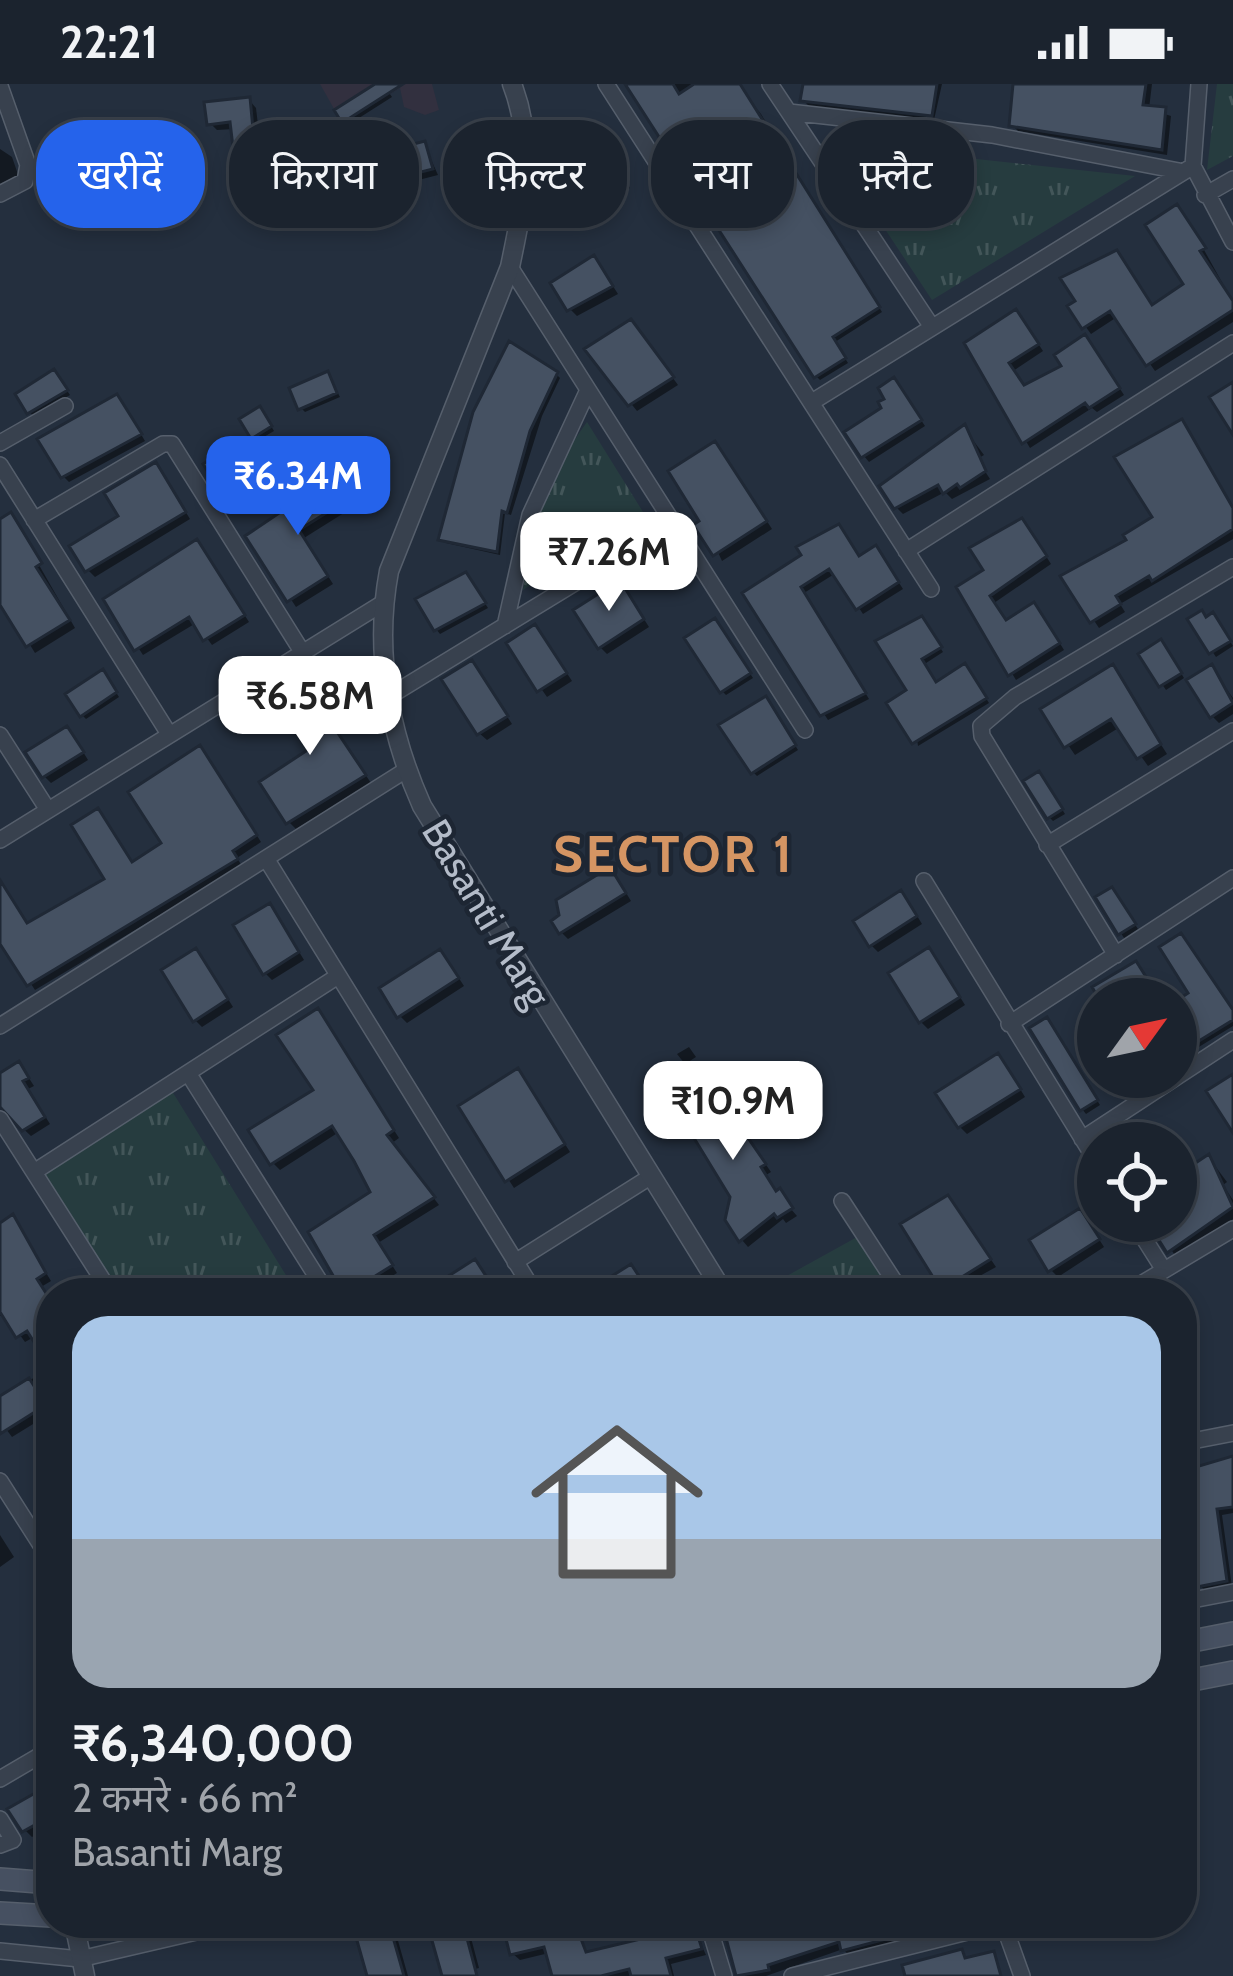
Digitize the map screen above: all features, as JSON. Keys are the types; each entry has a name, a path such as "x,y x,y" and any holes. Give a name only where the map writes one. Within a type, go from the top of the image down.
{"main road":[{"path":"1197,1640 1233,1633"},
{"path":"1197,1679 1233,1672"},
{"path":"0,1879 36,1881"},
{"path":"0,1913 36,1915"}],"street":[{"path":"606,84 931,590"},
{"path":"770,84 932,327"},
{"path":"1199,84 1186,168 1233,242"},
{"name":"Basanti Marg","path":"516,86 528,160 510,267 389,571 383,603 388,697 406,770 422,806 714,1278"},
{"path":"0,91 28,173 25,182 0,194"},
{"path":"789,112 992,135 1186,168"},
{"path":"812,401 1186,168"},
{"path":"1204,195 1233,179"},
{"path":"510,267 805,730"},
{"path":"906,551 1233,343"},
{"path":"505,626 530,515 588,390"},
{"path":"0,443 65,406"},
{"path":"34,520 163,444 172,444 301,650"},
{"path":"0,465 169,734"},
{"path":"388,697 673,523"},
{"path":"1116,955 982,736 985,719 1233,567"},
{"path":"0,840 383,603"},
{"path":"1047,845 1233,730"},
{"path":"0,735 47,810"},
{"path":"0,1026 406,770"},
{"path":"267,860 525,1278"},
{"path":"1009,1024 1233,878"},
{"path":"924,881 1077,1131"},
{"path":"34,1172 338,976"},
{"path":"1108,1122 1233,1040"},
{"path":"188,1073 318,1278"},
{"path":"0,1119 101,1278"},
{"path":"515,1262 650,1177"},
{"path":"842,1201 892,1278"},
{"path":"1151,1278 1233,1229"},
{"path":"1146,1242 1164,1270"},
{"path":"1197,1440 1233,1433"},
{"path":"0,1481 36,1537"},
{"path":"1197,1600 1233,1592"},
{"path":"0,1779 36,1758"},
{"path":"0,1819 13,1840 0,1845"},
{"path":"0,1952 82,1967 183,1938"},
{"path":"713,1938 724,1976"},
{"path":"792,1976 943,1938"},
{"path":"1008,1938 1022,1976"}],"shaded area":[{"path":"320,84 432,84 439,110 425,115 404,107 400,88 340,120"}],"green space":[{"path":"1217,84 1233,84 1233,156 1207,170"},
{"path":"974,159 1135,176 932,300 884,228 974,228"},
{"path":"587,422 643,512 523,590 544,502"},
{"path":"170,1088 288,1278 106,1278 38,1169"},
{"path":"859,1236 886,1278 783,1278"}],"building":[{"path":"375,84 403,84 347,120 340,120 334,110"},
{"path":"625,84 673,84 679,94 694,84 740,84 763,120 651,120 651,124"},
{"path":"803,84 937,84 932,116 800,101"},
{"path":"1013,84 1146,84 1143,105 1166,107 1162,150 1009,126"},
{"path":"250,97 252,120 207,125 204,102"},
{"path":"425,141 433,169 419,173 419,143"},
{"path":"794,170 818,208 818,228 830,228 880,307 833,337 846,358 814,378 718,228 794,228"},
{"path":"1177,204 1206,248 1200,251 1233,301 1233,310 1146,366 1110,311 1082,329 1067,306 1075,301 1060,278 1117,250 1152,305 1183,284 1145,225"},
{"path":"594,255 613,286 567,311 550,283"},
{"path":"1016,309 1039,344 1009,363 1024,385 1061,366 1054,355 1085,334 1120,388 1089,408 1085,403 1022,444 964,343"},
{"path":"631,319 674,377 628,406 584,349"},
{"path":"509,341 558,372 530,431 507,513 502,511 497,552 438,540 473,412"},
{"path":"54,369 68,390 27,414 15,394"},
{"path":"328,371 337,393 298,410 289,388"},
{"path":"894,377 922,420 861,458 844,432 881,408 878,402 884,399 878,388"},
{"path":"1233,382 1233,435 1209,397"},
{"path":"117,394 142,434 61,478 37,439"},
{"path":"260,406 272,426 251,439 239,419"},
{"path":"1182,419 1233,508 1233,529 1152,581 1149,576 1116,596 1121,604 1090,623 1060,576 1126,540 1123,535 1152,517 1114,457"},
{"path":"965,424 986,471 960,488 957,484 943,494 938,485 894,509 879,486"},
{"path":"715,441 767,521 713,556 693,525 699,521 668,471"},
{"path":"237,443 248,461 214,481 203,464"},
{"path":"156,462 186,512 85,572 69,546 118,516 104,493"},
{"path":"343,470 358,493 299,530 328,576 287,602 245,536"},
{"path":"11,512 42,563 36,567 70,620 26,647 0,605 0,519"},
{"path":"1022,518 1047,556 990,596 1006,620 1034,602 1060,643 1008,676 956,587 983,570 969,548"},
{"path":"839,524 859,556 876,545 899,582 856,610 829,569 801,587 866,693 820,716 742,593 801,555 796,547"},
{"path":"197,539 245,615 203,641 189,617 134,651 103,599"},
{"path":"466,572 486,603 434,631 415,599"},
{"path":"620,580 644,619 598,649 573,610"},
{"path":"1202,610 1206,617 1213,612 1231,641 1209,654 1187,619"},
{"path":"922,616 942,647 922,659 936,682 965,663 987,698 912,744 886,703 906,690 875,641"},
{"path":"715,618 751,673 720,693 684,638"},
{"path":"535,624 567,673 537,692 506,643"},
{"path":"1161,639 1182,673 1159,687 1138,654"},
{"path":"472,660 508,716 477,735 441,679"},
{"path":"1113,664 1161,744 1137,759 1111,719 1064,748 1040,709"},
{"path":"1212,664 1233,703 1210,718 1186,680"},
{"path":"103,669 117,692 80,717 65,694"},
{"path":"299,675 366,775 286,824 259,782 312,747 275,691"},
{"path":"766,696 796,745 751,774 718,725"},
{"path":"67,726 84,752 42,778 25,752"},
{"path":"200,745 257,835 233,851 238,859 27,986 0,944 0,880 27,923 104,879 71,825 98,808 132,862 161,843 128,792"},
{"path":"1039,771 1063,809 1047,819 1023,781"},
{"path":"610,867 626,893 559,934 551,921 559,915 556,900"},
{"path":"1112,887 1136,924 1118,935 1095,897"},
{"path":"901,890 917,916 869,947 853,921"},
{"path":"270,903 299,952 263,975 233,925"},
{"path":"1181,933 1233,1010 1233,1020 1197,1042 1197,978 1179,978 1159,947"},
{"path":"929,947 960,997 919,1023 888,973"},
{"path":"196,948 228,999 193,1022 161,970"},
{"path":"440,949 459,978 397,1018 379,988"},
{"path":"1136,961 1147,978 1107,978"},
{"path":"318,1008 394,1130 387,1135 435,1197 374,1235 393,1265 372,1278 334,1278 308,1232 370,1192 332,1126 270,1165 248,1130 313,1090 276,1035"},
{"path":"1047,1017 1077,1066 1077,1098 1098,1100 1080,1111 1029,1028"},
{"path":"998,1053 1021,1089 958,1128 935,1093"},
{"path":"19,1061 29,1078 23,1081 45,1117 22,1131 0,1107 0,1073"},
{"path":"518,1068 565,1144 505,1182 458,1106"},
{"path":"1233,1074 1233,1133 1206,1091"},
{"path":"711,1084 766,1164 761,1167 776,1191 780,1188 793,1208 777,1218 774,1214 739,1242 725,1220 730,1197 675,1107"},
{"path":"1209,1154 1233,1207 1197,1232 1197,1162"},
{"path":"948,1195 991,1259 960,1278 934,1278 900,1224"},
{"path":"1077,1210 1077,1242 1095,1242 1048,1272 1029,1240"},
{"path":"13,1214 46,1273 36,1278 36,1345 27,1331 16,1338 0,1312 0,1223"},
{"path":"1160,1242 1183,1242 1167,1253"},
{"path":"475,1259 487,1278 445,1278"},
{"path":"631,1264 640,1278 609,1278"},
{"path":"29,1378 36,1389 36,1411 0,1434 0,1396"},
{"path":"1233,1456 1233,1507 1217,1509 1227,1581 1197,1587 1197,1467"},
{"path":"36,1793 36,1824 22,1832 7,1809"},
{"path":"356,1938 393,1938 404,1976 367,1976"},
{"path":"431,1938 467,1938 477,1976 442,1976"},
{"path":"506,1938 581,1938 586,1952 645,1938 699,1938 702,1949 666,1958 671,1976 631,1976 629,1969 601,1976 552,1976 544,1947 510,1955"},
{"path":"726,1938 890,1938 841,1951 839,1942 768,1965 769,1970 736,1976"},
{"path":"962,1949 965,1958 994,1951 1001,1976 905,1976 902,1965"}],"district":[{"name":"SECTOR 1","path":"674,854"}]}
